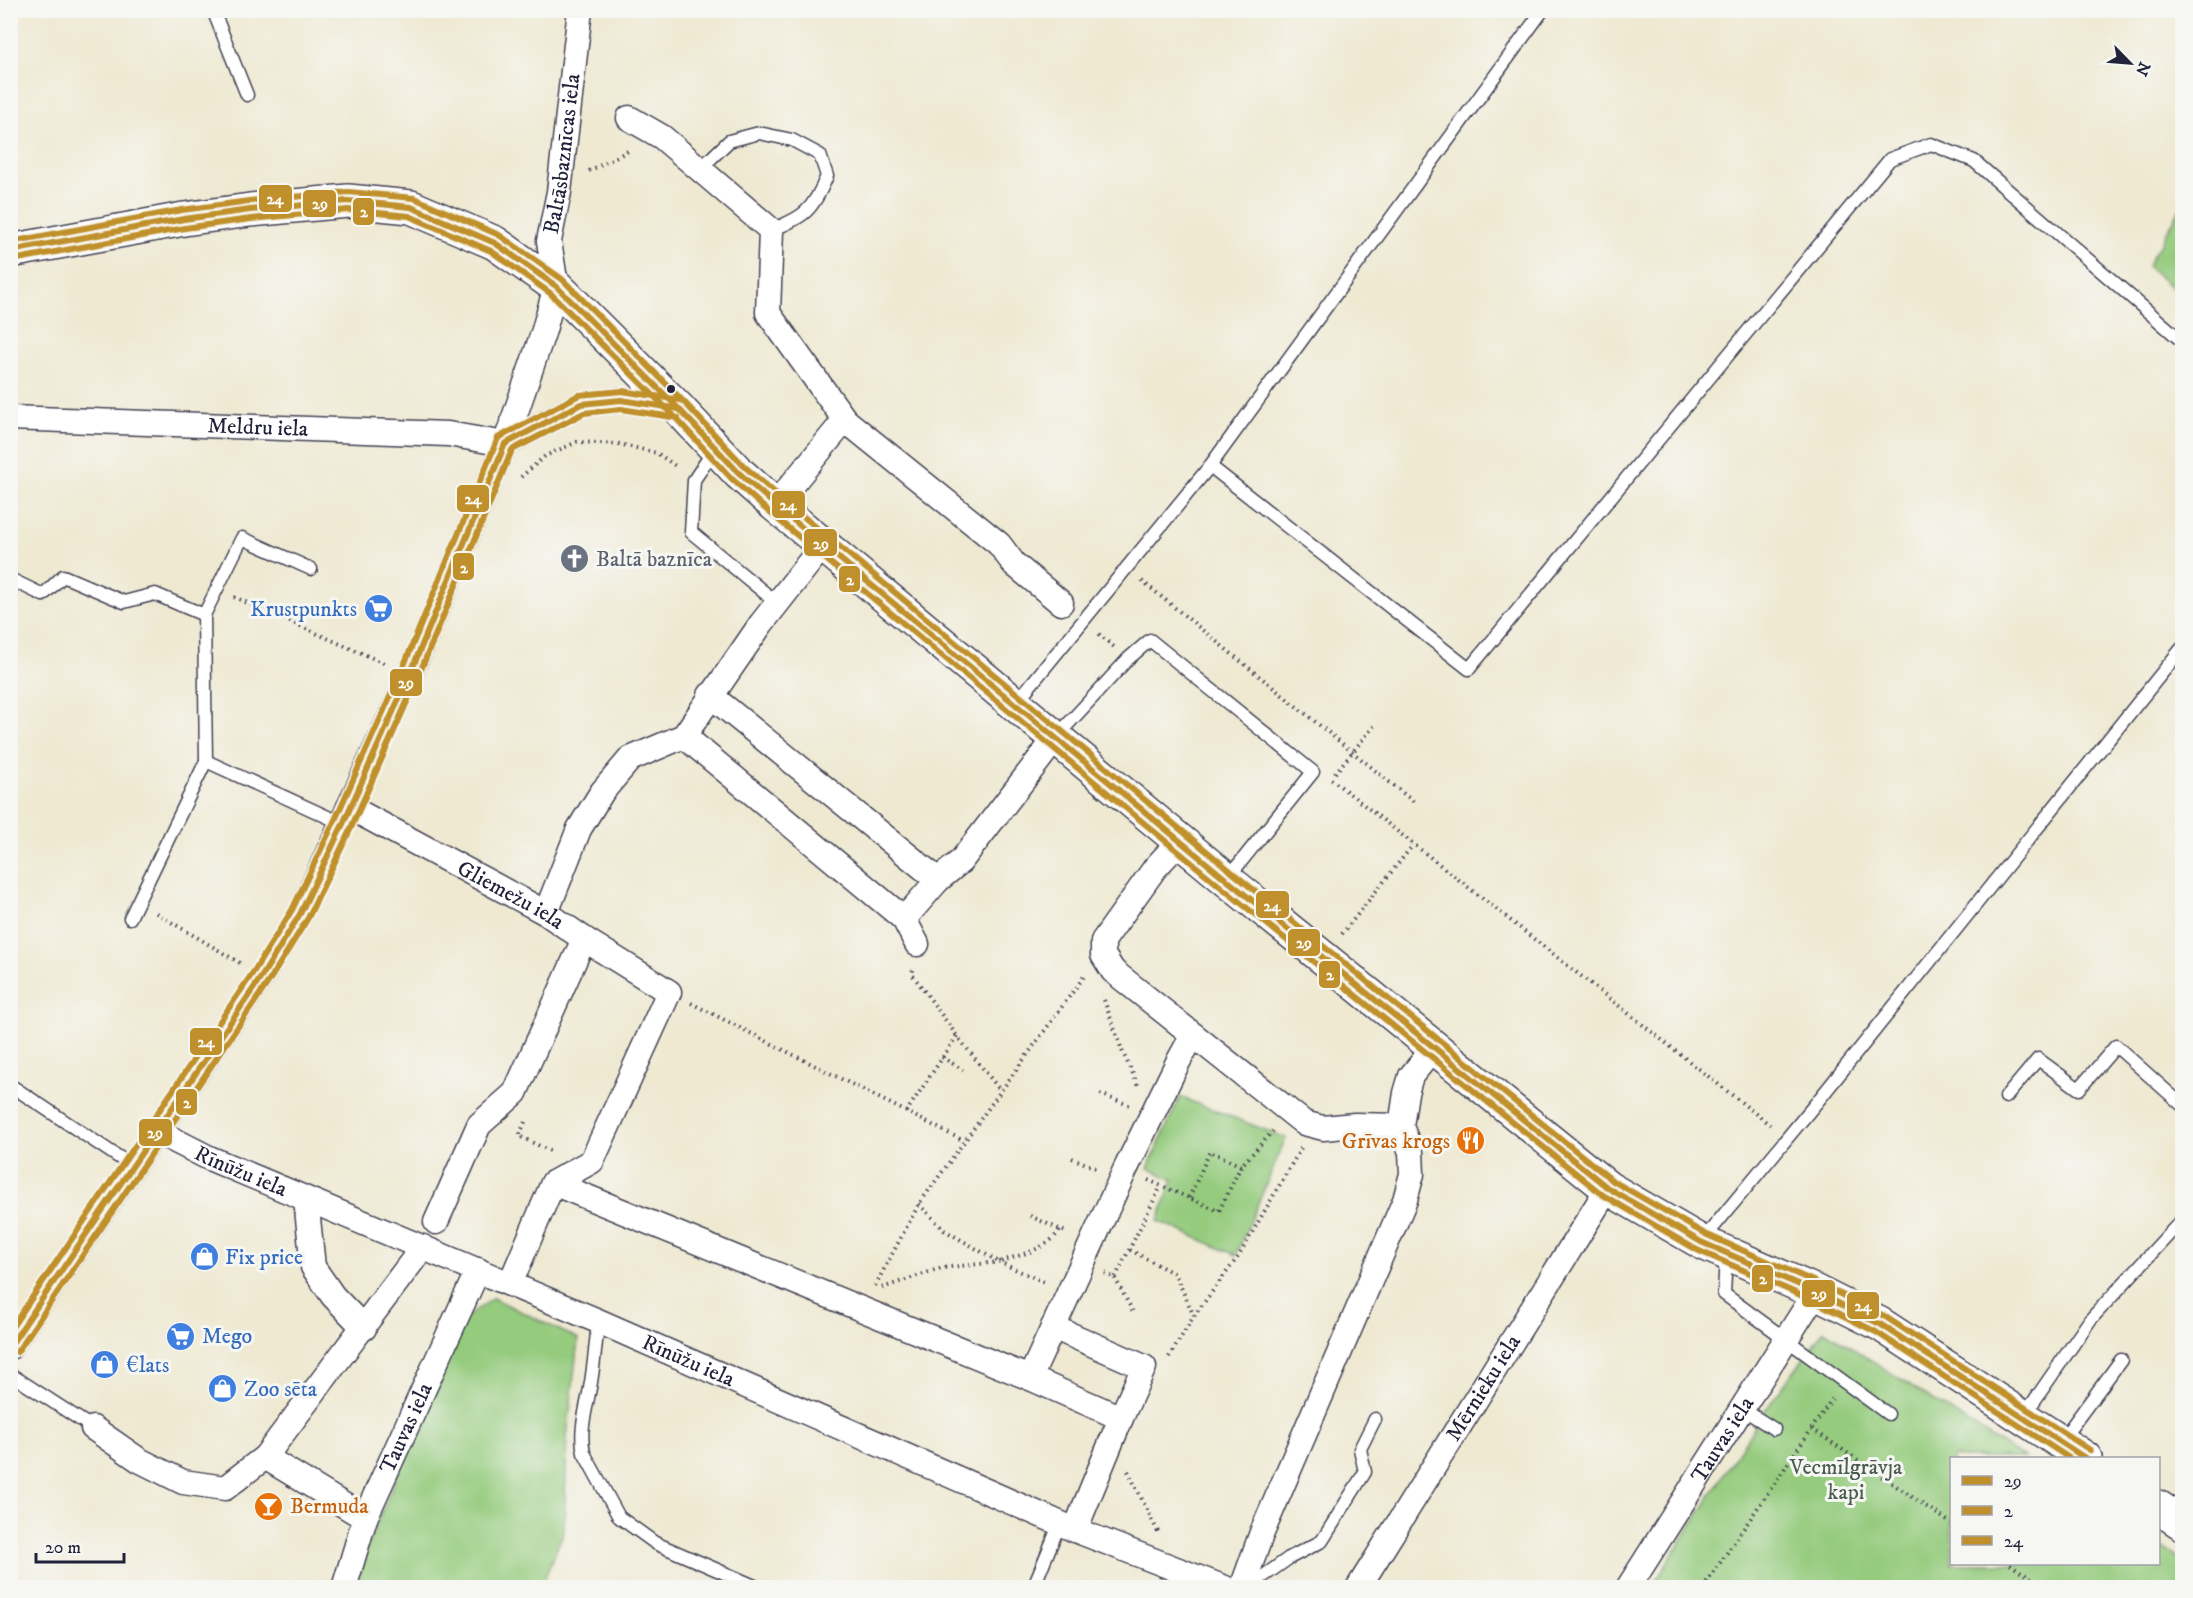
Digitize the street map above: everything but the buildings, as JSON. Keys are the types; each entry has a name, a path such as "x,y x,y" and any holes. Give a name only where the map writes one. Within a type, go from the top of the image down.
{"main road":[{"path":"11,247 195,218 348,201 411,207 495,243 556,286 739,472 775,505 1055,739 1608,1188 1714,1248 1816,1292 1880,1324 2073,1450"},
{"path":"2160,1508 2182,1523"}],"street":[{"name":"Baltāsbaznīcas iela","path":"10,1347 262,976 300,914 410,674 505,444 544,330 556,286 549,241 559,192 580,10"},
{"path":"629,118 662,137 771,230 768,313 845,420 999,544 1014,564 1061,603"},
{"path":"505,444 581,404 621,400 679,409"},
{"name":"Meldru iela","path":"10,418 448,434 505,444"},
{"path":"775,505 845,420"},
{"path":"546,913 579,829 602,792 630,759 684,736 710,695 777,603 824,545"},
{"path":"710,695 938,880"},
{"path":"684,736 904,919 917,944"},
{"path":"904,919 938,880 961,861 1055,739"},
{"name":"Gliemežu iela","path":"346,816 546,913 669,992"},
{"path":"1180,841 1155,868 1102,942 1103,955 1113,971 1304,1123 1323,1128 1355,1125 1401,1126"},
{"path":"436,1222 479,1125 515,1093 584,939"},
{"path":"510,1284 553,1183 592,1161 669,992"},
{"path":"1030,1378 1125,1170 1193,1035"},
{"path":"1242,1587 1261,1535 1405,1200 1412,1174 1411,1152 1401,1126 1406,1093 1411,1076 1434,1048"},
{"name":"Rīnūžu iela","path":"156,1131 209,1158 598,1321 1067,1526 1225,1587"},
{"path":"553,1183 1030,1378 1121,1418"},
{"name":"Mērnieku iela","path":"1358,1587 1608,1188"},
{"path":"306,1199 313,1267 333,1296 364,1328"},
{"path":"93,1428 139,1460 183,1482 225,1488 265,1457 423,1247"},
{"name":"Tauvas iela","path":"344,1587 365,1518 478,1270"},
{"name":"Tauvas iela","path":"1628,1587 1816,1292"},
{"path":"1053,1327 1144,1367 1067,1526"},
{"path":"265,1457 365,1518"}],"lane":[{"path":"213,10 247,95"},
{"path":"1015,704 1210,466 1543,10"},
{"path":"700,169 729,141 759,132 792,140 820,155 827,176 818,199 797,220 771,230"},
{"path":"1210,466 1469,669 1890,159 1931,144 1974,161 2182,341"},
{"path":"716,448 694,480 691,532 777,603"},
{"path":"130,918 206,761 204,615 242,538 311,569"},
{"path":"10,579 43,595 63,576 124,602 155,594 204,615"},
{"path":"1055,739 1128,659 1150,640 1313,772 1227,880"},
{"path":"1888,1414 1724,1294 1714,1248 1787,1138 2182,648"},
{"path":"206,761 346,816"},
{"path":"2006,1096 2038,1059 2079,1089 2116,1046 2182,1105"},
{"path":"10,1085 132,1166"},
{"path":"2023,1417 2090,1320 2182,1220"},
{"path":"598,1321 591,1385 581,1434 582,1444 584,1453 619,1517 655,1542 759,1587"},
{"path":"2073,1450 2121,1360"},
{"path":"10,1374 93,1428"},
{"path":"1741,1408 1774,1429"},
{"path":"1247,1587 1289,1558 1322,1541 1365,1472 1360,1449 1375,1419"},
{"path":"1033,1587 1067,1526"}],"path":[{"path":"586,173 621,154 662,137"},
{"path":"521,477 545,456 577,441 619,444 657,453 694,480"},
{"path":"1127,568 1414,802"},
{"path":"217,589 410,674"},
{"path":"1331,778 1374,726"},
{"path":"1313,772 1331,778 1787,1138"},
{"path":"1322,957 1413,845"},
{"path":"138,902 262,976"},
{"path":"917,944 912,974 1000,1090"},
{"path":"1060,1229 1056,1238 1026,1253 999,1262 941,1268 872,1292 919,1204 1081,979 1103,955"},
{"path":"669,992 964,1141"},
{"path":"1102,992 1123,1053 1141,1091"},
{"path":"906,1112 957,1036"},
{"path":"942,1057 963,1070"},
{"path":"515,1093 530,1112 519,1136 563,1157 553,1183"},
{"path":"1100,1094 1131,1106"},
{"path":"1125,1170 1218,1211 1241,1166 1290,1112"},
{"path":"1166,1361 1194,1316 1238,1257 1305,1142 1311,1125"},
{"path":"1190,1198 1210,1151 1241,1166"},
{"path":"1072,1158 1101,1170"},
{"path":"1115,1278 1161,1186"},
{"path":"919,1204 944,1230 999,1262 1068,1294"},
{"path":"1030,1216 1060,1229 1115,1278 1133,1312"},
{"path":"1130,1250 1175,1274 1194,1316"},
{"path":"1703,1587 1834,1398 1826,1392"},
{"path":"1121,1418 1123,1463 1162,1541"},
{"path":"1812,1429 1950,1523"},
{"path":"2013,1565 2045,1587"}],"green space":[{"path":"2182,206 2182,296 2147,266"},
{"path":"1180,1097 1286,1138 1236,1255 1158,1221 1173,1180 1148,1168"},
{"path":"493,1298 578,1339 567,1438 564,1531 541,1587 358,1588 363,1557 461,1321"},
{"name":"Vecmīlgrāvja kapi","path":"1824,1330 2022,1457 1950,1457 1950,1565 2160,1565 2160,1546 2182,1561 2182,1587 1651,1588 1764,1412"}],"transit line":[{"name":"24","path":"10,242 182,210 348,192 414,198 499,235 562,279 745,467 781,498 1233,873 1613,1181 1705,1234 1820,1284 1884,1316 2090,1450"},
{"name":"29","path":"10,251 184,219 348,201 411,207 495,243 556,286 679,409 739,473 775,505 1227,880 1608,1188 1701,1242 1816,1292 1880,1324 2083,1457"},
{"name":"2","path":"12,260 185,228 348,210 409,216 491,251 550,293 673,415 732,479 769,512 1221,887 1603,1195 1697,1250 1812,1300 1876,1332 2067,1457"},
{"name":"24","path":"10,1330 254,971 292,910 402,670 498,438 579,395 622,391 680,400"},
{"name":"29","path":"505,444 581,404 621,400 679,409"},
{"name":"2","path":"17,1352 269,981 308,918 418,677 512,450 584,413 621,409 678,418"},
{"name":"29","path":"10,1346 262,976 300,914 410,674 505,444"}],"place":[{"name":"Baltā baznīca","path":"575,559"},
{"name":"Krustpunkts","path":"378,609"},
{"name":"Grīvas krogs","path":"1471,1141"},
{"name":"Fix price","path":"204,1257"},
{"name":"Mego","path":"181,1336"},
{"name":"€lats","path":"105,1365"},
{"name":"Zoo sēta","path":"223,1389"},
{"name":"Bermuda","path":"269,1506"}]}
